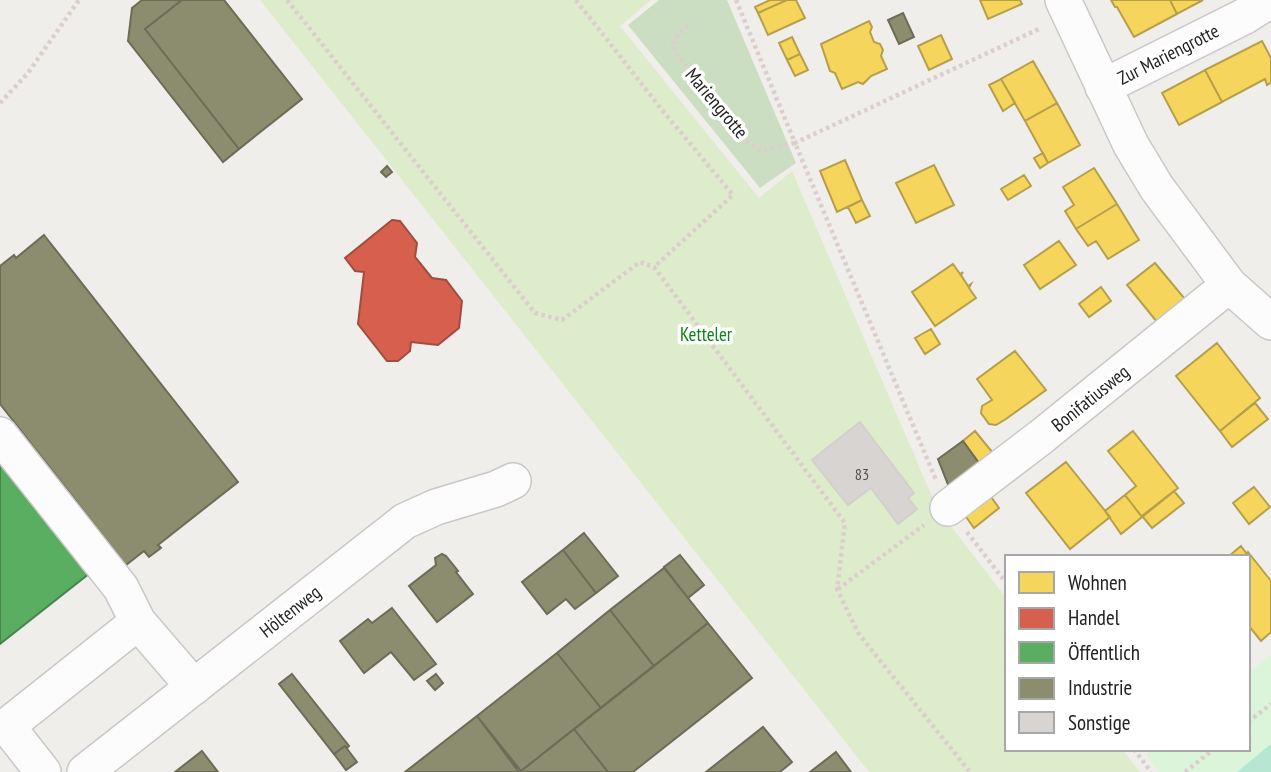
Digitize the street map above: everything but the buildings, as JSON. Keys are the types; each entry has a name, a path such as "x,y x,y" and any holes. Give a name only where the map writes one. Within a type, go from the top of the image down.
{"street":[{"name":"Zur Mariengrotte","path":"1103,87 1245,16 1270,0"},
{"path":"1066,7 1131,145 1157,188 1229,285 1271,322"},
{"name":"Bonifatiusweg","path":"948,508 1041,437 1229,285"},
{"path":"0,435 121,588 138,622 194,687"},
{"name":"Höltenweg","path":"85,772 405,521 436,507 496,489 513,481"},
{"path":"43,772 7,726 138,622"}],"path":[{"path":"0,103 28,73 79,0"},
{"path":"287,0 535,313 562,320 640,262 654,267 845,523 837,589 858,633 970,772"},
{"path":"576,0 733,195 654,267"},
{"path":"736,0 948,508 1005,581"},
{"path":"795,143 1066,7"},
{"name":"Mariengrotte","path":"688,25 673,41 675,52 744,139 762,151 795,143"},
{"path":"837,589 948,508"},
{"path":"1250,720 1271,704"},
{"path":"1135,751 1151,772"},
{"path":"1185,772 1211,751"}],"green space":[{"name":"Ketteler","path":"260,0 651,0 620,26 759,198 792,171 937,508 1005,596 1005,751 1124,751 1140,772 869,772"},
{"path":"659,0 727,0 796,163 760,188 628,25"},
{"path":"1271,655 1271,772 1159,772 1146,755 1151,751 1250,751 1250,671"},
{"path":"1271,744 1271,772 1237,772"}]}
